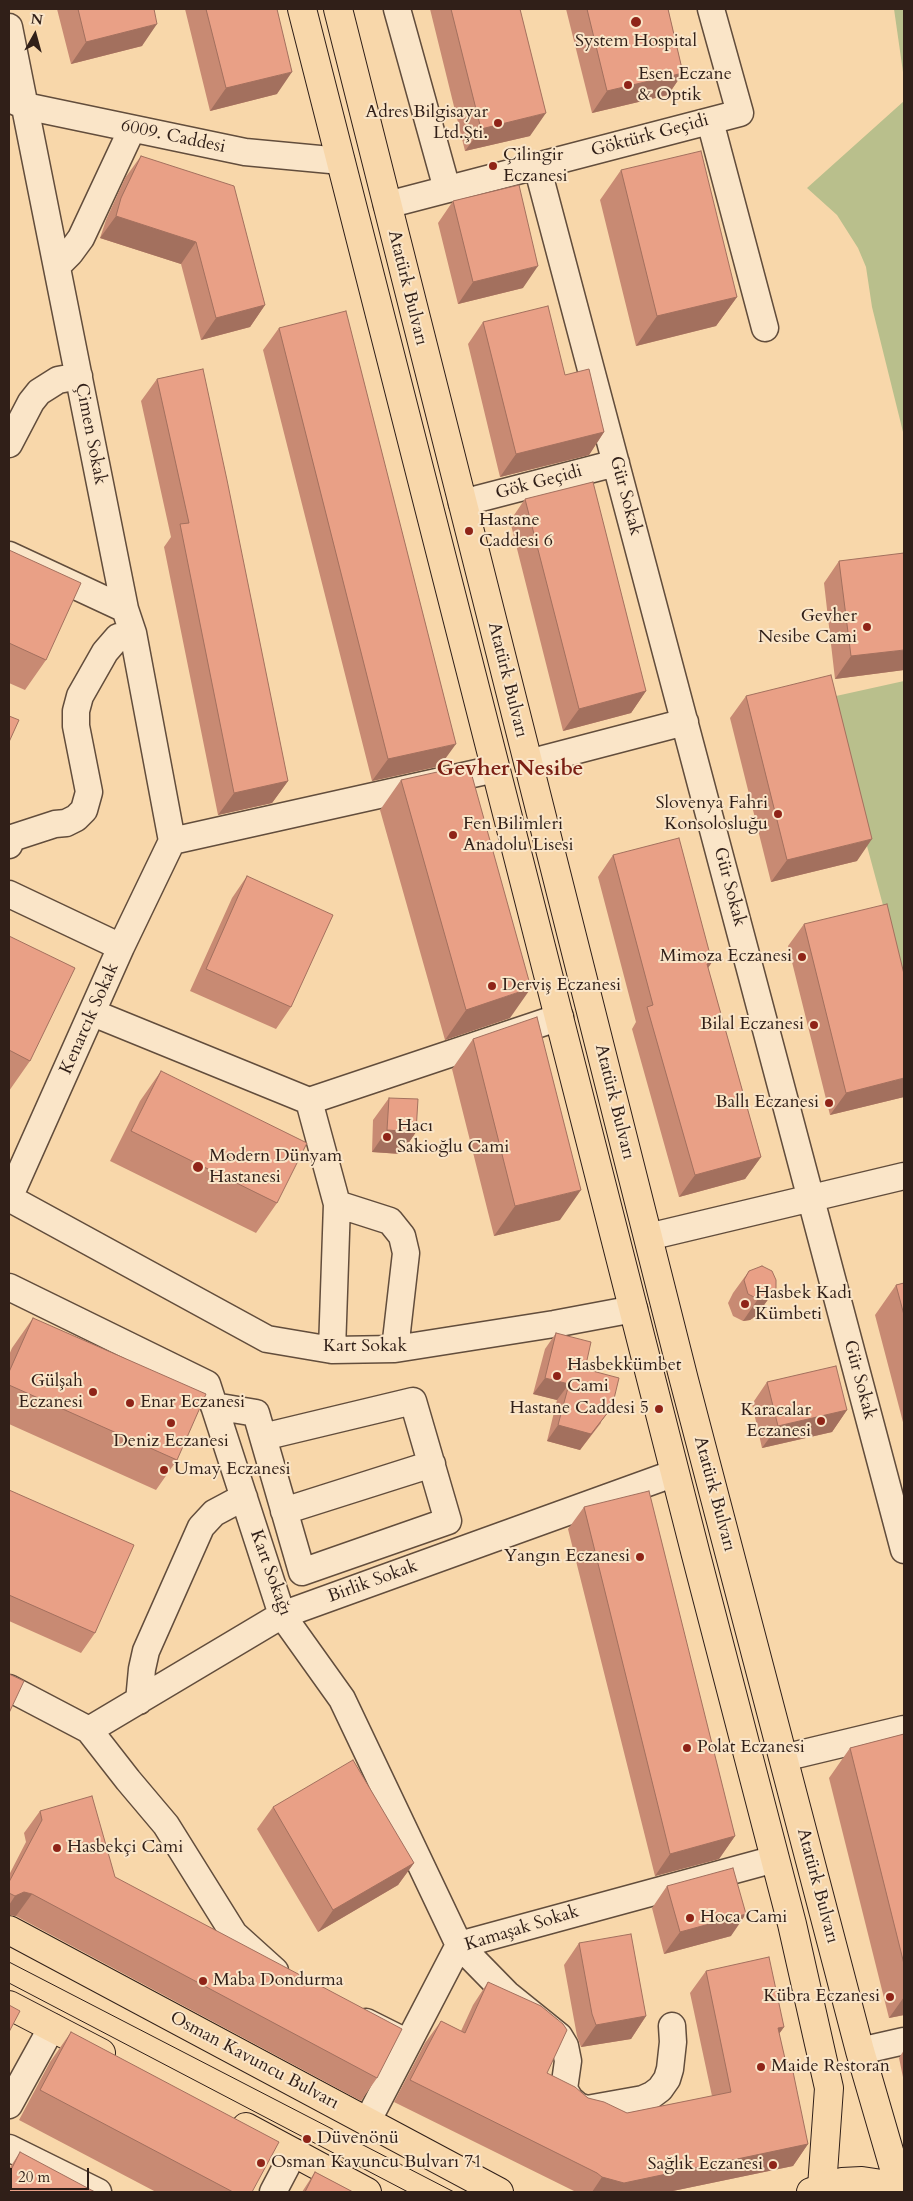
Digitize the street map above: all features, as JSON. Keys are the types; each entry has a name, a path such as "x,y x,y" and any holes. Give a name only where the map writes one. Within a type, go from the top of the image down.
{"main road":[{"name":"Atatürk Bulvarı","path":"302,9 775,1859 830,2088 816,2190"},
{"name":"Atatürk Bulvarı","path":"338,9 648,1237 860,2051 902,2192"},
{"name":"Osman Kavuncu Bulvarı","path":"9,1930 499,2192"},
{"path":"9,2005 122,2064"},
{"path":"228,2118 367,2192"},
{"path":"816,2190 842,2182 862,2181 882,2184 902,2192"}],"street":[{"path":"397,9 447,189"},
{"name":"Göktürk Geçidi","path":"387,205 740,113 711,9"},
{"name":"Çimen Sokak","path":"9,27 17,102 57,266 172,841"},
{"name":"6009. Caddesi","path":"17,102 132,129 245,152 341,161"},
{"path":"710,120 765,328"},
{"path":"57,266 81,238 132,129"},
{"name":"Gür Sokak","path":"537,166 904,1550"},
{"path":"9,444 31,402 39,392 58,380 79,376"},
{"name":"Gök Geçidi","path":"462,503 616,463"},
{"path":"9,555 129,621 105,652 80,696 76,711 76,726 89,792 84,810 76,818 66,823 54,824 12,838 9,845"},
{"path":"528,763 685,722"},
{"path":"172,841 495,769"},
{"name":"Kenarcık Sokak","path":"9,1198 121,947 172,841"},
{"path":"9,894 121,947"},
{"path":"93,1013 309,1101 560,1017"},
{"path":"309,1101 337,1204 332,1350"},
{"path":"648,1237 904,1176"},
{"name":"Kart Sokak","path":"9,1198 267,1339 332,1350 395,1349 486,1336 634,1309"},
{"path":"337,1204 390,1221 402,1236 406,1253 395,1349"},
{"name":"Kart Sokağı","path":"9,1286 207,1384 282,1615 342,1699 459,1945 507,1994 559,2036 568,2053 564,2089 570,2100 578,2106 587,2109 597,2108 643,2099 660,2089 667,2079 670,2069 673,2042 672,2026"},
{"path":"214,1406 256,1413 302,1572 448,1521 413,1401 263,1437"},
{"path":"284,1510 432,1464"},
{"name":"Birlik Sokak","path":"90,1730 282,1615 675,1473"},
{"path":"138,1701 146,1651 201,1526 214,1514 244,1497"},
{"path":"9,1688 90,1730 128,1780 166,1825 234,1934 291,1984"},
{"path":"783,1758 898,1737"},
{"name":"Kamaşak Sokak","path":"367,2122 459,1945 775,1859"},
{"path":"341,2009 408,2043"},
{"path":"9,2104 52,2027"},
{"path":"860,2051 904,2041"},
{"path":"9,2148 98,2192"},
{"path":"273,2192 294,2152"}],"green space":[{"path":"894,9 904,9 904,79"},
{"path":"904,101 904,436 872,307 866,267 858,248 837,215 807,188"},
{"path":"904,681 904,983 827,698"}],"building":[{"path":"78,9 154,9 157,24 86,42"},
{"path":"206,9 277,9 292,72 226,88"},
{"path":"451,9 520,9 546,113 481,129"},
{"path":"587,9 668,9 683,73 607,91"},
{"path":"701,151 737,297 657,316 621,170"},
{"path":"141,156 234,186 265,305 216,318 196,242 116,216 121,198"},
{"path":"519,185 538,266 473,282 453,201"},
{"path":"548,306 565,375 589,369 604,432 516,454 483,322"},
{"path":"346,311 456,744 388,759 279,328"},
{"path":"203,369 288,781 234,793 180,524 189,523 157,379"},
{"path":"593,482 646,691 579,709 525,499"},
{"path":"9,550 81,583 46,660 9,643"},
{"name":"Gevher Nesibe Cami","path":"904,553 904,650 851,656 839,561"},
{"path":"831,675 872,839 787,860 746,696"},
{"path":"9,716 19,720 9,742"},
{"path":"469,765 531,988 466,1010 401,780"},
{"path":"679,838 712,962 707,964 761,1157 695,1175 647,1007 653,1005 613,855"},
{"path":"247,876 333,915 291,1007 206,969"},
{"path":"887,904 904,974 904,1078 846,1093 804,924"},
{"path":"9,936 75,968 30,1061 9,1050"},
{"path":"537,1017 581,1190 515,1206 473,1039"},
{"path":"161,1071 307,1143 277,1203 131,1131"},
{"path":"389,1098 418,1099 416,1132 387,1130"},
{"path":"762,1266 772,1271 776,1280 776,1288 766,1298 758,1299 748,1294 744,1280 749,1271"},
{"path":"904,1283 904,1315 896,1285"},
{"path":"33,1318 206,1394 177,1460 9,1385 9,1372"},
{"path":"556,1333 591,1342 585,1369 619,1378 612,1407 591,1434 558,1425 569,1384 545,1378"},
{"path":"836,1366 847,1410 778,1426 767,1382"},
{"path":"9,1490 134,1545 95,1633 9,1595"},
{"path":"649,1491 735,1836 670,1854 584,1507"},
{"path":"9,1674 24,1681 9,1713"},
{"path":"904,1734 904,1964 850,1748"},
{"path":"353,1760 414,1863 333,1910 273,1807"},
{"path":"92,1796 115,1877 402,2029 377,2078 32,1894 24,1892 15,1896 9,1893 9,1882 42,1820 40,1811"},
{"path":"733,1868 746,1914 680,1932 667,1886"},
{"path":"631,1934 646,2016 596,2025 592,2014 579,1943"},
{"path":"769,1957 784,2027 778,2028 786,2063 791,2062 808,2144 624,2183 602,2177 410,2080 441,2021 465,2033 488,1982 541,2006 563,2024 567,2030 547,2073 575,2087 588,2098 604,2102 627,2113 731,2092 706,1971"},
{"path":"9,2005 20,2011 9,2032"},
{"path":"71,2032 279,2142 252,2192 233,2192 40,2090"},
{"path":"20,2152 95,2192 9,2192 9,2174"},
{"path":"315,2172 353,2192 305,2192"}],"tram line":[{"path":"9,1962 454,2192"},
{"path":"9,1983 408,2192"}],"place":[{"name":"System Hospital","path":"636,22"},
{"name":"Esen Eczane & Optik","path":"628,85"},
{"name":"Adres Bilgisayar Ltd.Şti.","path":"498,123"},
{"name":"Çilingir Eczanesi","path":"493,166"},
{"name":"Hastane Caddesi 6","path":"469,531"},
{"name":"Gevher Nesibe Cami","path":"867,627"},
{"name":"Slovenya Fahri Konsolosluğu","path":"778,814"},
{"name":"Fen Bilimleri Anadolu Lisesi","path":"453,835"},
{"name":"Mimoza Eczanesi","path":"802,957"},
{"name":"Derviş Eczanesi","path":"492,986"},
{"name":"Bilal Eczanesi","path":"814,1025"},
{"name":"Ballı Eczanesi","path":"829,1103"},
{"name":"Hacı Sakioğlu Cami","path":"387,1137"},
{"name":"Modern Dünyam Hastanesi","path":"198,1167"},
{"name":"Hasbek Kadı Kümbeti","path":"745,1304"},
{"name":"Hasbekkümbet Cami","path":"557,1376"},
{"name":"Gülşah Eczanesi","path":"93,1392"},
{"name":"Enar Eczanesi","path":"130,1403"},
{"name":"Hastane Caddesi 5","path":"659,1409"},
{"name":"Karacalar Eczanesi","path":"821,1421"},
{"name":"Deniz Eczanesi","path":"171,1423"},
{"name":"Umay Eczanesi","path":"164,1470"},
{"name":"Yangın Eczanesi","path":"640,1557"},
{"name":"Polat Eczanesi","path":"687,1748"},
{"name":"Hasbekçi Cami","path":"57,1848"},
{"name":"Hoca Cami","path":"690,1918"},
{"name":"Maba Dondurma","path":"203,1981"},
{"name":"Kübra Eczanesi","path":"890,1997"},
{"name":"Maide Restoran","path":"761,2067"},
{"name":"Düvenönü","path":"307,2139"},
{"name":"Osman Kavuncu Bulvarı 71","path":"261,2163"},
{"name":"Sağlık Eczanesi","path":"773,2165"}],"district":[{"name":"Gevher Nesibe","path":"510,770"}]}
